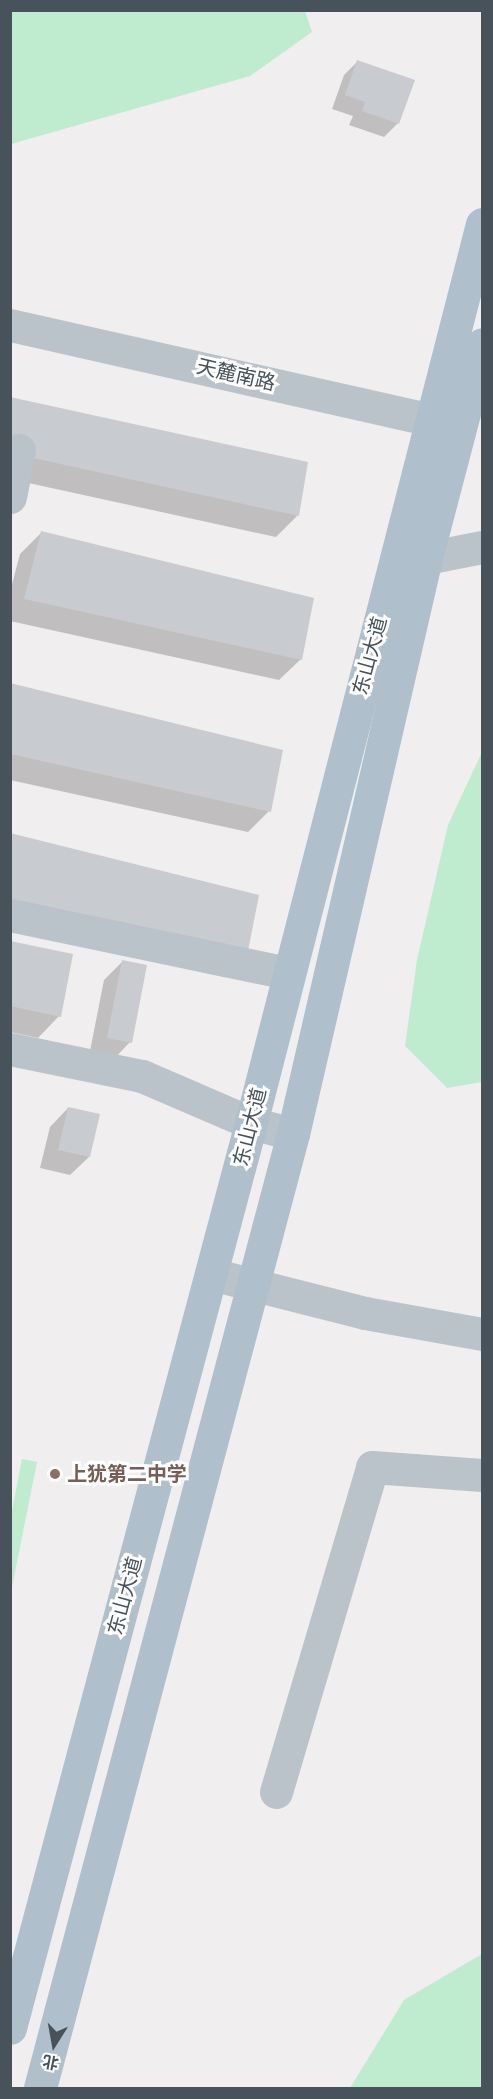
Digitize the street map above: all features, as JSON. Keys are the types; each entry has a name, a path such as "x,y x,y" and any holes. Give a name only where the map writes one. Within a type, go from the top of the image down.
{"main road":[{"name":"东山大道","path":"40,2088 293,1134 458,427 483,224"},
{"name":"东山大道","path":"10,2028 251,1123 288,973 483,344"}],"street":[{"name":"天麓南路","path":"10,325 458,427"},
{"path":"10,497 20,450"},
{"path":"426,558 483,548"},
{"path":"10,915 288,973"},
{"path":"10,1049 142,1076 251,1123 293,1134"},
{"path":"211,1274 365,1313 483,1334"},
{"path":"276,1791 372,1467 483,1475"}],"green space":[{"path":"11,10 305,11 312,32 250,76 11,144"},
{"path":"482,752 482,1082 447,1088 405,1046 417,960 448,825"},
{"path":"22,1459 37,1462 11,1592 11,1516"},
{"path":"482,1954 482,2088 350,2088 404,2000"}],"building":[{"path":"357,60 415,80 399,124 362,111 365,102 345,95"},
{"path":"10,397 308,462 299,516 10,453"},
{"path":"41,531 314,598 302,660 24,599"},
{"path":"10,683 283,750 271,812 10,754"},
{"path":"10,833 259,895 247,956 10,904"},
{"path":"10,941 73,954 61,1017 10,1006"},
{"path":"122,960 147,965 132,1043 107,1038"},
{"path":"68,1107 100,1114 90,1157 58,1150"}],"place":[{"name":"上犹第二中学","path":"55,1474"}]}
